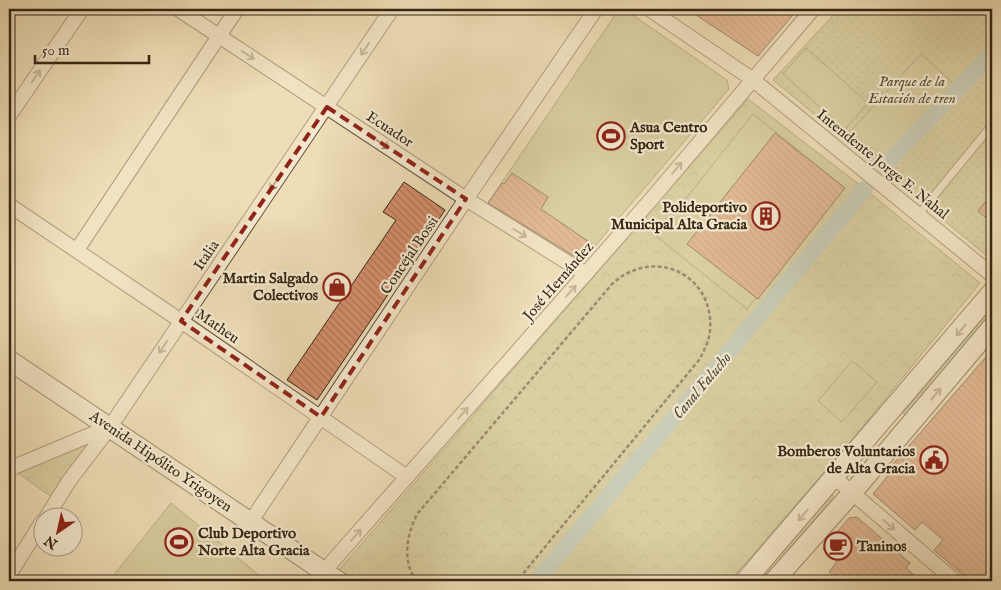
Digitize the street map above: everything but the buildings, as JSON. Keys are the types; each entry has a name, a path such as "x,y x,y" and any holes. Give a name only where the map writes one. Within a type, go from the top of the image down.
{"main road":[{"path":"745,581 888,416 992,292"},
{"path":"774,581 852,493 992,327"},
{"name":"Avenida Hipólito Yrigoyen","path":"9,360 331,577"},
{"path":"888,416 904,431"}],"street":[{"path":"9,116 82,9"},
{"name":"Ecuador","path":"178,9 466,199 586,274"},
{"path":"77,250 237,9"},
{"name":"Italia","path":"52,508 69,481 110,427 392,9"},
{"name":"Concejal Bossi","path":"250,521 596,9"},
{"name":"Intendente Jorge E. Nahal","path":"649,9 752,79 992,275"},
{"name":"José Hernández","path":"331,577 332,562 586,274 813,9"},
{"name":"Matheu","path":"9,205 407,477"},
{"path":"9,469 110,427"},
{"path":"835,478 955,581"},
{"path":"9,575 32,538"}],"lane":[{"path":"919,214 992,125"}],"path":[{"path":"417,581 414,578 408,561 408,538 411,525 418,513 613,283 627,272 646,266 661,266 676,271 693,282 702,292 708,306 710,334 699,360 517,581"}],"highlighted area":[{"path":"327,107 466,199 321,417 181,321"}],"green space":[{"name":"Asua Centro Sport","path":"619,9 624,9 727,80 729,89 579,265 488,203"},
{"name":"Parque de la Estación de tren","path":"839,9 992,9 992,260 773,80"},
{"path":"806,48 868,103 845,129 783,74"},
{"path":"921,54 954,84 883,161 850,132"},
{"path":"748,99 865,189 980,283 855,436 730,581 358,581 339,570"},
{"name":"Polideportivo Municipal Alta Gracia","path":"753,114 845,188 747,309 656,236"},
{"path":"992,308 992,313 906,415 903,413"},
{"path":"852,361 877,382 842,422 818,401"},
{"path":"101,437 57,501 11,468"},
{"path":"832,495 834,496 762,581 757,581"},
{"name":"Club Deportivo Norte Alta Gracia","path":"171,503 266,581 109,581"}],"waterway":[{"name":"Canal Falucho","path":"884,166 992,54"},
{"name":"Canal Falucho","path":"537,581 865,189"}],"place":[{"name":"Asua Centro Sport","path":"611,136"},
{"name":"Polideportivo Municipal Alta Gracia","path":"766,216"},
{"name":"Martin Salgado Colectivos","path":"337,287"},
{"name":"Bomberos Voluntarios de Alta Gracia","path":"934,460"},
{"name":"Club Deportivo Norte Alta Gracia","path":"179,542"},
{"name":"Taninos","path":"838,546"}]}
